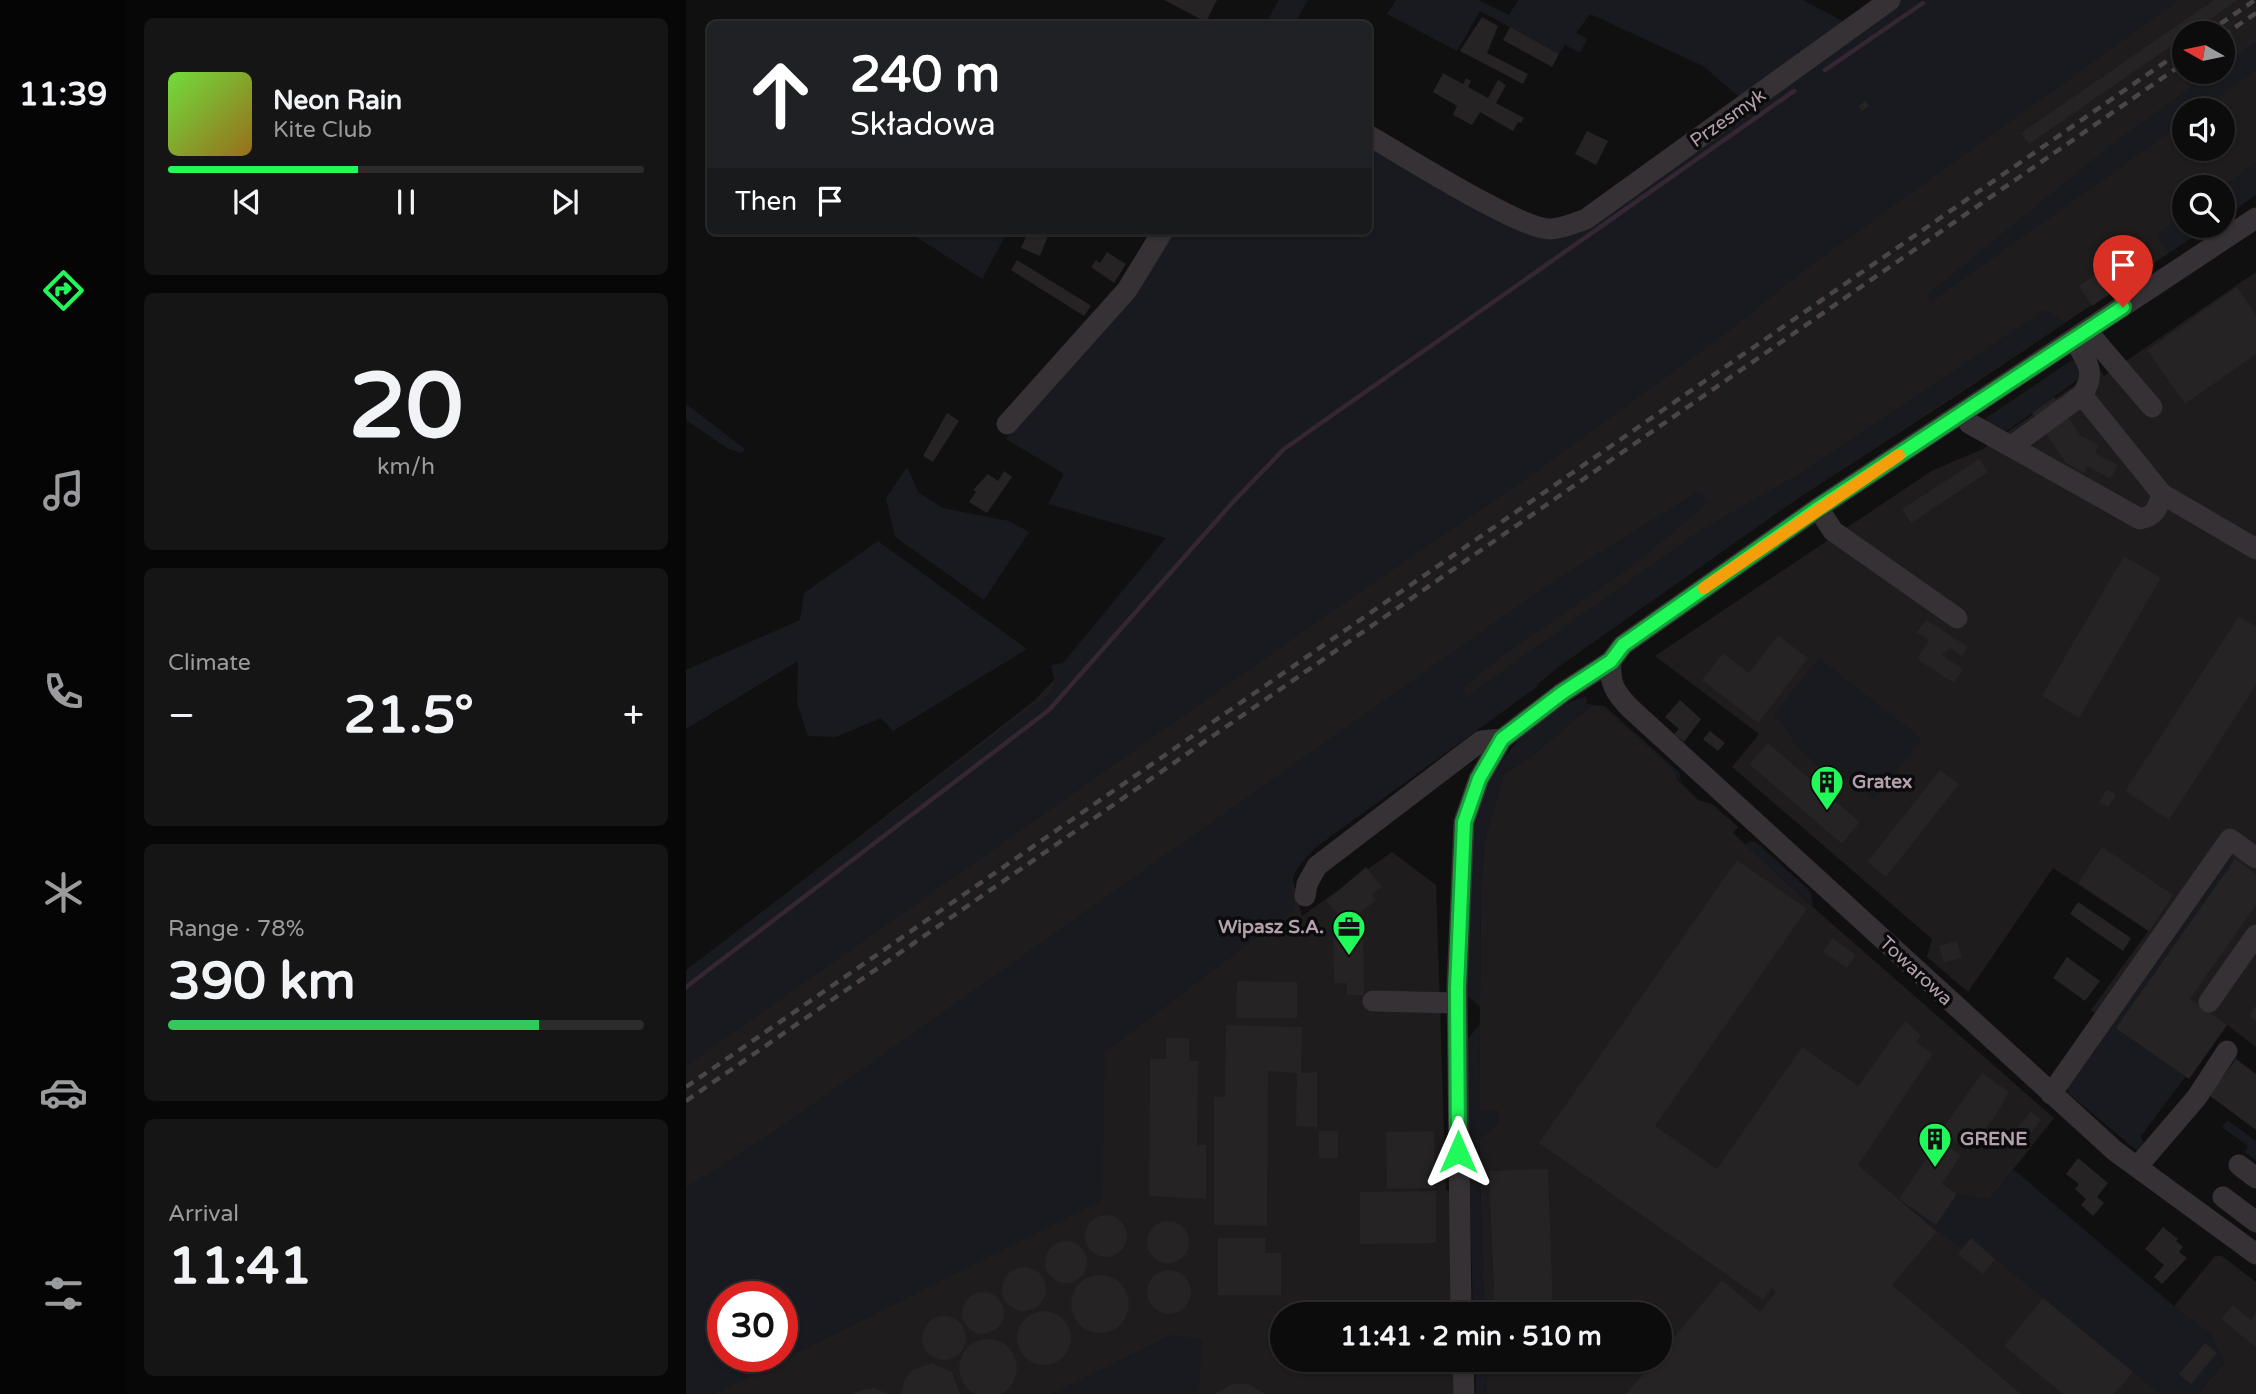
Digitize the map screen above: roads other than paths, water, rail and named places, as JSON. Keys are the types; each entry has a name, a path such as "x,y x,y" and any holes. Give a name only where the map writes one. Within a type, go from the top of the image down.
{"street":[{"name":"Przesmyk","path":"1372,137 1512,217 1548,230 1561,227 1586,219 1803,66 1890,0"},
{"path":"1461,1302 1457,1003 1464,822 1479,779 1502,739 1562,693 1611,661 1623,645 1818,508 2256,218"},
{"path":"1007,425 1127,290 1161,235"},
{"path":"2012,446 2082,396 2090,384 2091,374 2080,336"},
{"path":"2080,336 2152,407"},
{"path":"2082,396 2162,494 2256,549"},
{"path":"1962,413 1969,423 2140,519 2150,517 2158,508 2162,494"},
{"path":"1818,508 1833,531 1957,618"},
{"name":"Towarowa","path":"1611,661 1609,679 1616,695 1631,709 2051,1094 2137,1167 2256,1254"},
{"path":"1305,896 1307,884 1317,866 1481,741 1502,739"},
{"path":"2051,1094 2230,839 2256,858"},
{"path":"2209,1002 2256,936"},
{"path":"1373,1001 1457,1003"},
{"path":"2137,1167 2197,1097 2227,1051"},
{"path":"2239,1165 2256,1178"},
{"path":"2223,1198 2256,1222"},
{"path":"1463,1372 1464,1394"}],"waterway":[{"path":"1825,70 1923,3"},
{"path":"686,987 1049,710 1233,502 1284,449 1794,91"}],"railway":[{"path":"2224,21 2255,0"},
{"path":"2235,27 2256,13"},
{"path":"686,1087 2172,57"},
{"path":"686,1101 2172,71"}],"place":[{"name":"Gratex","path":"1827,812"},
{"name":"Wipasz S.A.","path":"1349,957"},
{"name":"GRENE","path":"1935,1169"}]}
